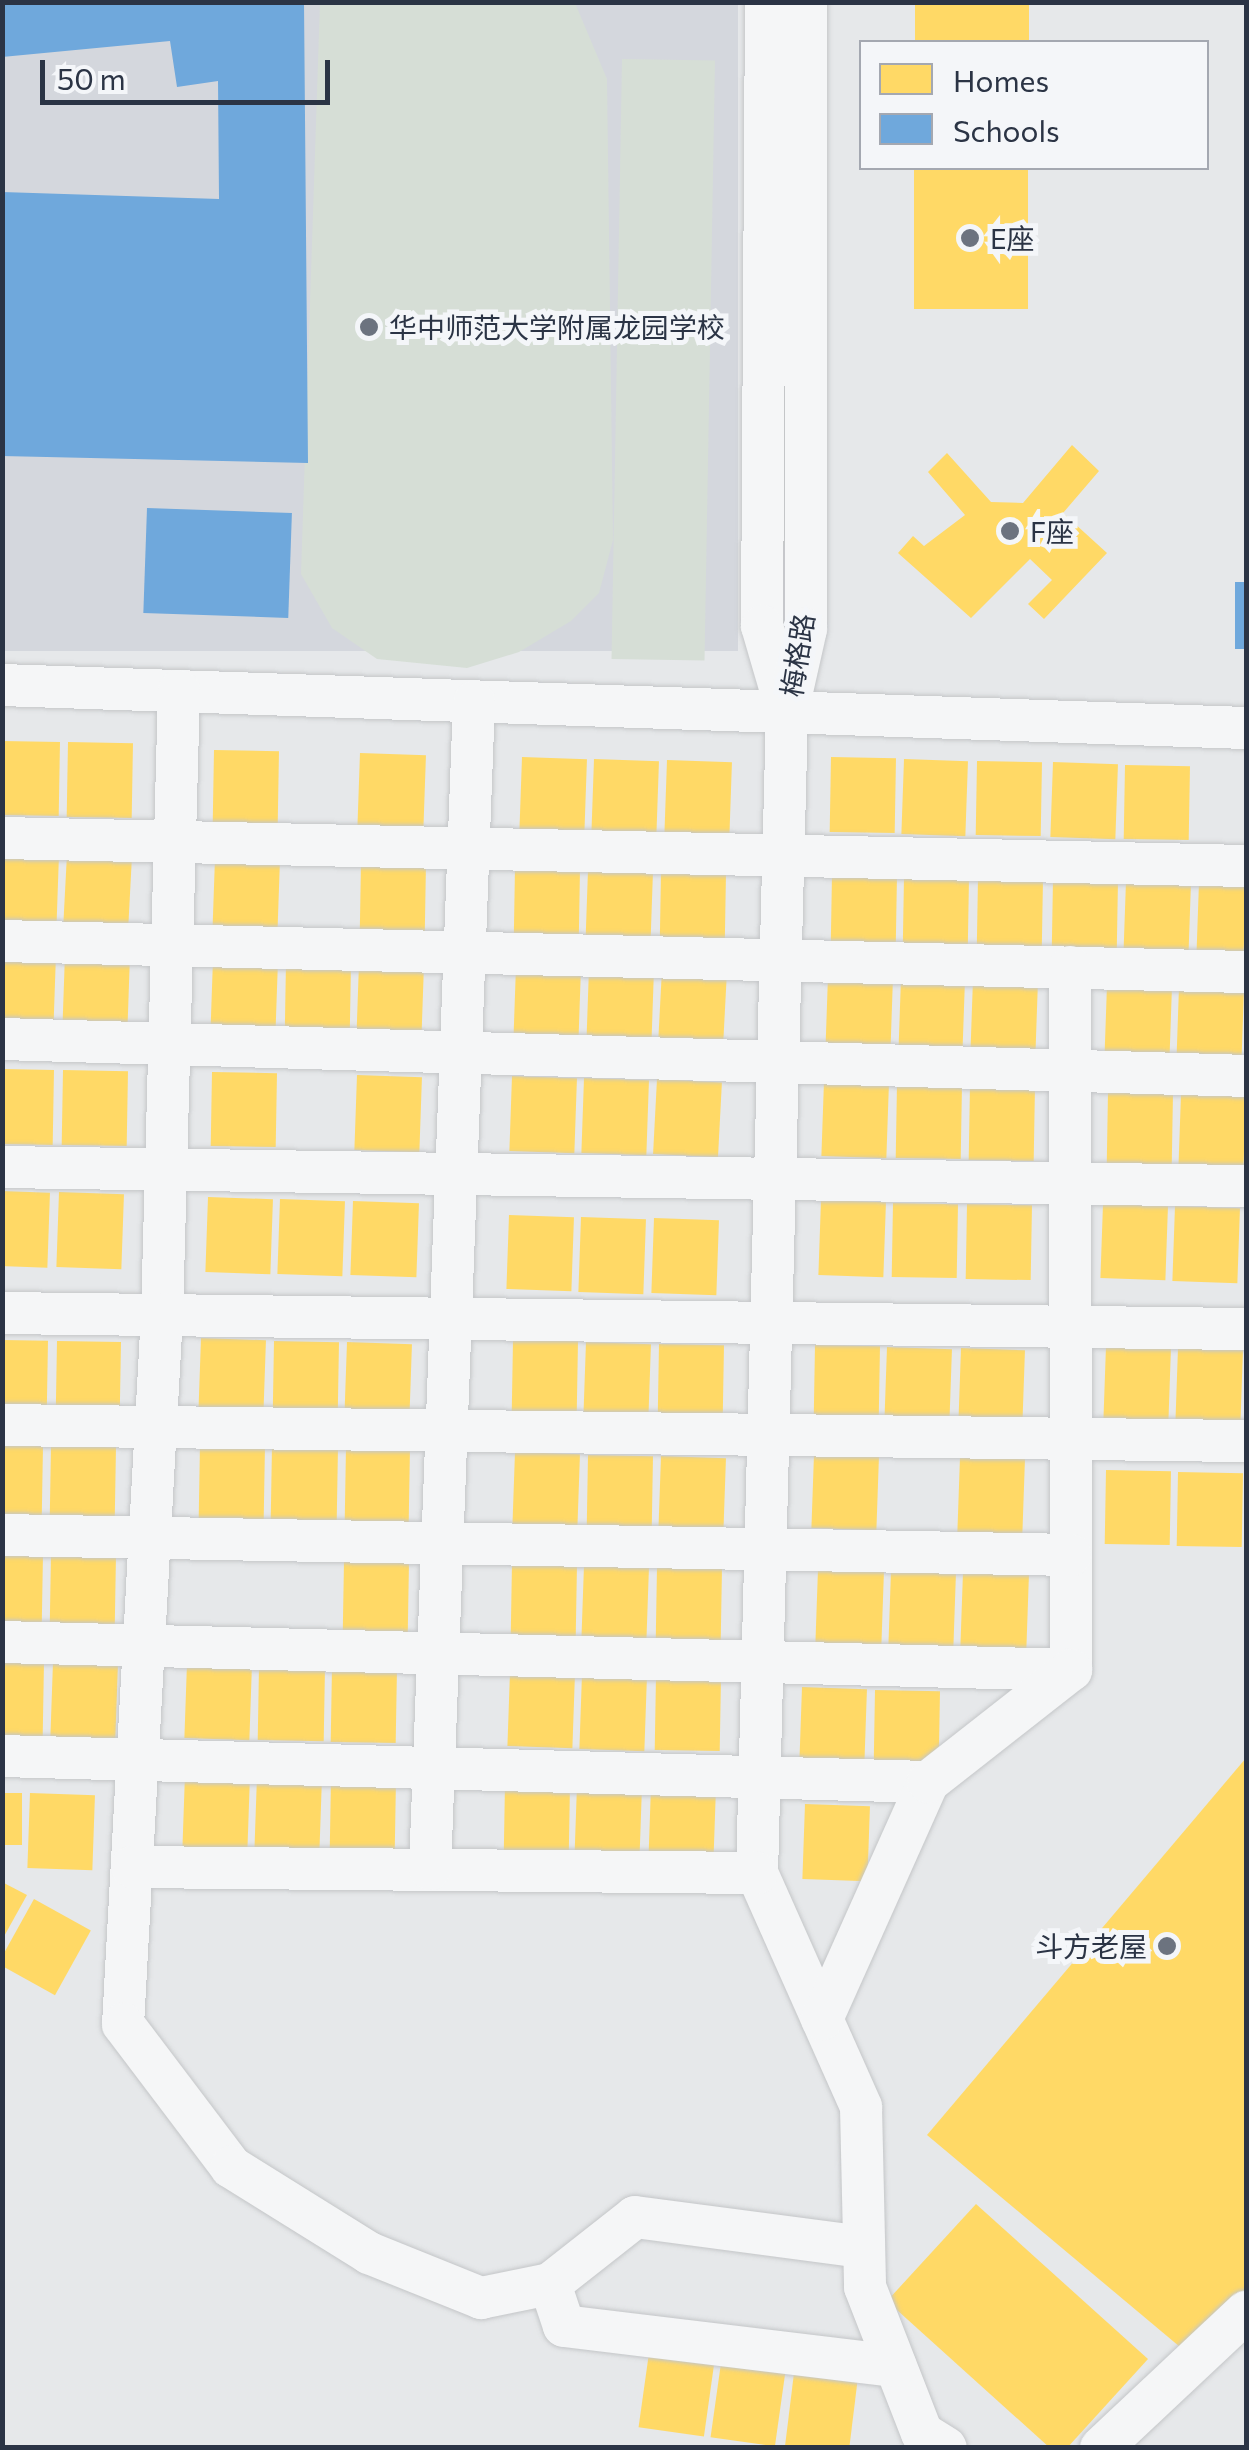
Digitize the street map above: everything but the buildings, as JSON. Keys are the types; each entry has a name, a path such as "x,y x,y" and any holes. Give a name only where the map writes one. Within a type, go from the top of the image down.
{"street":[{"name":"梅格路","path":"766,2 762,626 788,713"},
{"name":"梅格路","path":"788,713 806,629 806,2"},
{"path":"2,685 1246,728"},
{"path":"179,691 162,1314 123,2024 231,2167 369,2253 481,2298 550,2284 636,2216 864,2247"},
{"path":"430,1869 474,702"},
{"path":"788,713 757,1873 861,2107 865,2286 922,2434 946,2448"},
{"path":"2,838 1246,866"},
{"path":"2,942 1246,972"},
{"path":"1070,968 1071,1670"},
{"path":"2,1039 1246,1076"},
{"path":"2,1167 1246,1186"},
{"path":"2,1313 1246,1329"},
{"path":"2,1425 1246,1441"},
{"path":"2,1535 1070,1555"},
{"path":"2,1642 1071,1670"},
{"path":"822,2018 928,1782 1071,1670"},
{"path":"2,1756 928,1782"},
{"path":"132,1867 757,1873"},
{"path":"550,2284 564,2326 896,2366"},
{"path":"1101,2448 1246,2312"}],"shaded area":[{"path":"320,2 575,3 607,79 613,540 599,593 571,621 519,652 467,668 377,659 332,628 301,574"},
{"name":"华中师范大学附属龙园学校","path":"2,3 738,3 738,651 2,651"},
{"path":"622,59 715,61 705,661 612,659"}],"place":[{"name":"E座","path":"970,238"},
{"name":"华中师范大学附属龙园学校","path":"369,327"},
{"name":"F座","path":"1010,531"},
{"name":"斗方老屋","path":"1167,1946"}]}
